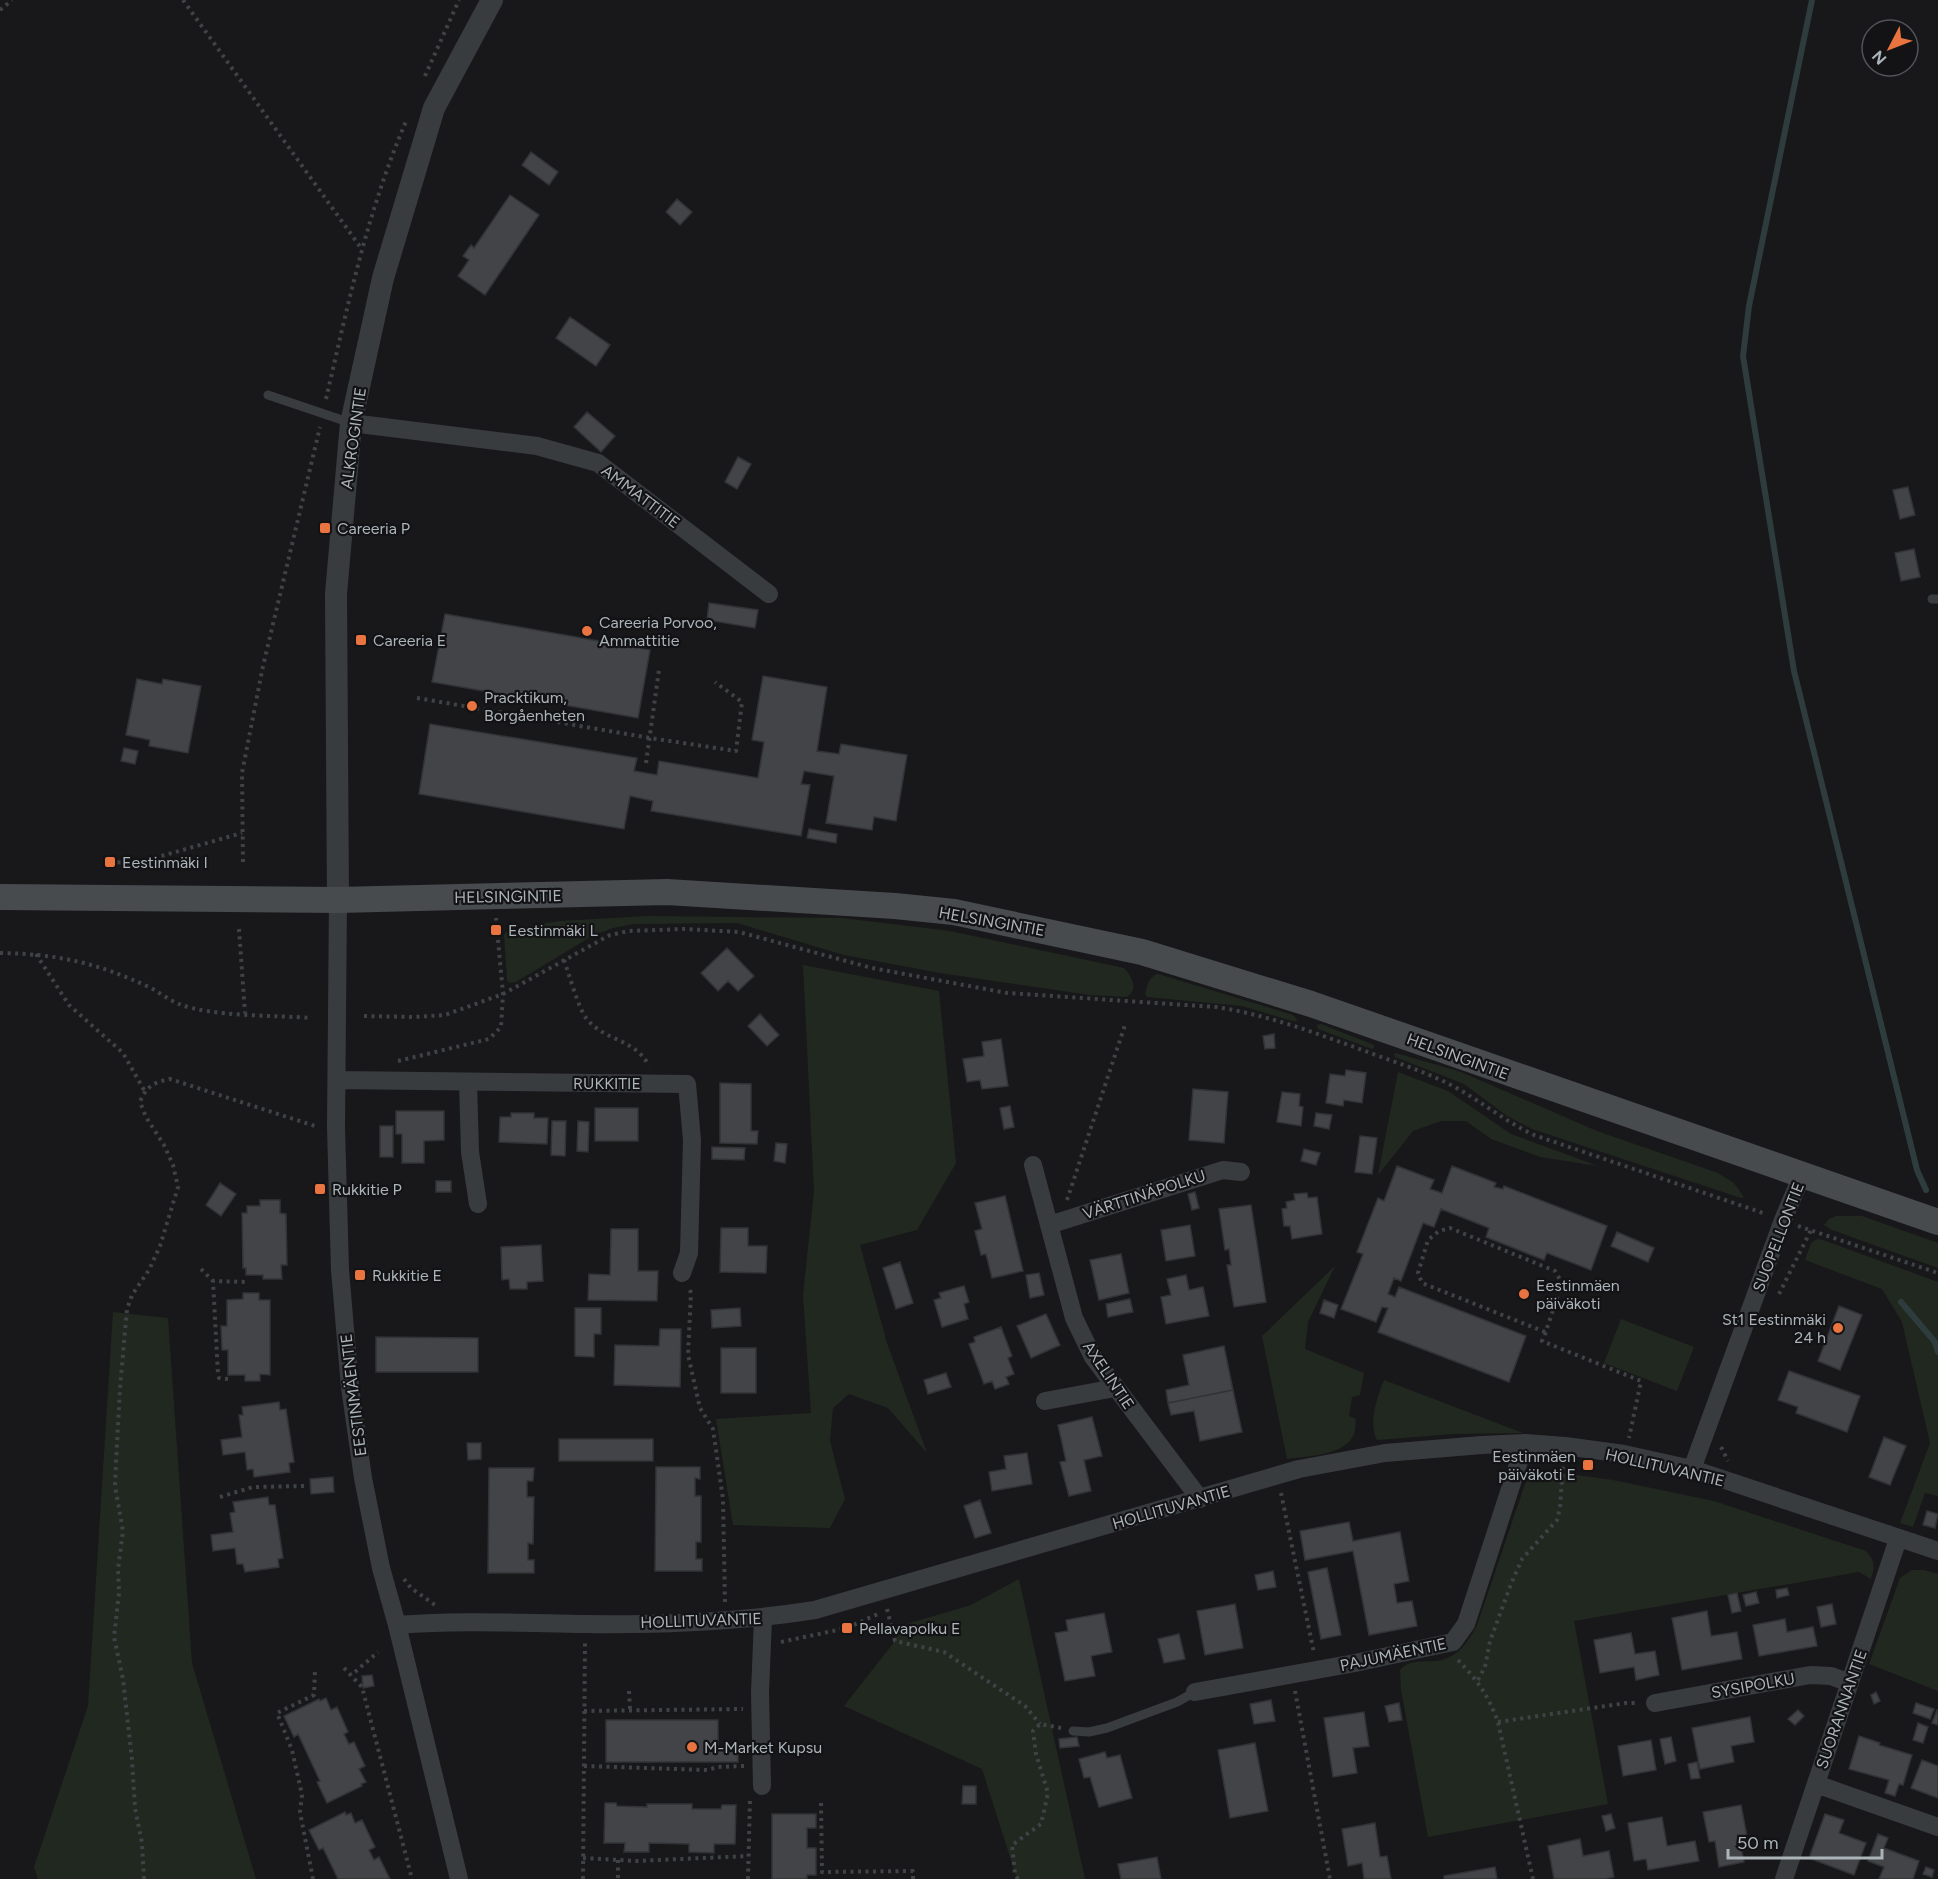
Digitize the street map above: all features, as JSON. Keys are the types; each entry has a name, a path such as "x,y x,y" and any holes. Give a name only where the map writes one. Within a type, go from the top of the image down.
{"main road":[{"name":"HELSINGINTIE","path":"0,897 338,900 667,892 895,906 954,912 1142,952 1311,1004 1938,1222"}],"street":[{"name":"ALKROGINTIE","path":"338,900 336,594 351,423 383,278 434,108 492,0"},
{"name":"AMMATTITIE","path":"351,423 537,446 598,463 769,594"},
{"name":"EESTINMÄENTIE","path":"338,900 336,1127 340,1270 350,1387 363,1478 379,1557 459,1879"},
{"name":"RUKKITIE","path":"337,1080 687,1084 692,1140 689,1253 682,1273"},
{"path":"468,1082 470,1152 478,1204"},
{"name":"AXELINTIE","path":"1033,1164 1074,1318 1093,1357 1200,1499"},
{"name":"VÄRTTINÄPOLKU","path":"1048,1225 1223,1170 1241,1172"},
{"name":"SUOPELLONTIE","path":"1692,1470 1802,1174"},
{"path":"1045,1401 1115,1388"},
{"name":"HOLLITUVANTIE","path":"397,1625 440,1621 607,1623 763,1618 815,1610 1299,1469 1365,1456 1427,1448 1525,1443 1624,1454 1692,1470 1938,1551"},
{"name":"PAJUMÄENTIE","path":"1196,1692 1453,1642 1466,1624 1525,1443"},
{"name":"SUORANNANTIE","path":"1784,1879 1898,1539"},
{"path":"762,1786 760,1693 763,1618"},
{"name":"SYSIPOLKU","path":"1655,1703 1810,1675 1831,1676 1850,1683"},
{"path":"1816,1784 1938,1827"}],"lane":[{"path":"268,395 351,423"},
{"path":"1073,1731 1089,1732 1107,1728 1177,1702 1196,1692"}],"path":[{"path":"0,10 12,0"},
{"path":"183,0 361,248"},
{"path":"646,763 659,670"},
{"path":"417,698 736,751 742,702 715,682"},
{"path":"110,862 137,863 242,833"},
{"path":"375,1082 380,1065 489,1039 501,1027 504,994 496,930 496,896"},
{"path":"239,929 245,1014"},
{"path":"364,1016 445,1015 504,994 610,935 629,930 686,929 739,932 872,968 1007,993 1216,1007 1244,1011 1304,1029 1450,1084 1514,1126 1534,1135 1938,1273"},
{"path":"0,953 36,954 81,961 151,988 179,1004 206,1011 311,1018"},
{"path":"36,954 69,1005 123,1053 144,1090"},
{"path":"564,960 586,1018 601,1032 626,1043 643,1054 656,1083"},
{"path":"1069,1218 1067,1199 1125,1025"},
{"path":"144,1879 123,1679 114,1637 123,1531 116,1486 116,1452 127,1309 132,1295 160,1246 178,1187 164,1145 146,1117 140,1102 144,1090 155,1082 170,1078 318,1127"},
{"path":"1545,1332 1422,1283 1418,1274 1428,1240 1439,1231 1450,1228 1555,1271 1562,1283 1542,1341 1641,1381 1628,1441"},
{"path":"1774,1304 1811,1230"},
{"path":"201,1269 213,1281 218,1374 219,1378 228,1379"},
{"path":"682,1273 691,1293 688,1355 700,1408 713,1429 723,1499 725,1605"},
{"path":"213,1281 248,1282"},
{"path":"1722,1479 1728,1461 1721,1448 1725,1437"},
{"path":"1478,1680 1485,1667 1490,1641 1522,1559 1557,1520 1563,1461"},
{"path":"220,1497 253,1487 304,1486"},
{"path":"1270,1496 1292,1490"},
{"path":"1281,1492 1317,1670"},
{"path":"400,1573 411,1588 431,1600 436,1606 440,1621"},
{"path":"778,1643 847,1628 888,1609 895,1641 944,1652 1025,1706 1040,1724 1073,1731"},
{"path":"583,1879 585,1642"},
{"path":"1443,1644 1478,1680 1489,1698 1498,1722 1533,1879"},
{"path":"356,1672 378,1652"},
{"path":"344,1668 362,1687 412,1879"},
{"path":"314,1879 300,1812 302,1795 292,1750 277,1713 314,1695 315,1670"},
{"path":"1292,1675 1330,1879"},
{"path":"629,1691 630,1710"},
{"path":"1498,1722 1626,1703 1655,1703"},
{"path":"584,1710 751,1710"},
{"path":"1018,1879 1015,1874 1012,1845 1041,1824 1048,1793 1036,1754 1033,1731 1040,1724"},
{"path":"584,1766 707,1770 718,1767 749,1766"},
{"path":"748,1879 751,1791 762,1786"},
{"path":"821,1803 822,1872 913,1871 913,1879"},
{"path":"583,1858 618,1860 748,1856"},
{"path":"618,1860 618,1879"}],"shaded area":[{"path":"647,916 842,918 950,931 1124,968 1132,979 1133,990 1127,997 1090,995 940,973 844,955 737,923 634,924 613,928 592,936 516,982 509,983 507,980 504,934 510,929 560,921"},
{"path":"803,965 939,991 956,1163 917,1230 860,1245 887,1343 927,1453 888,1408 849,1394 833,1408 830,1441 845,1499 830,1528 733,1525 716,1419 811,1413 803,1295 814,1191"},
{"path":"1158,974 1293,1015 1297,1019 1292,1021 1242,1006 1147,997 1145,994 1149,982"},
{"path":"1321,1024 1374,1045 1374,1048 1318,1029 1317,1025"},
{"path":"1396,1053 1461,1072 1597,1131 1718,1173 1734,1183 1744,1197 1741,1198 1532,1129 1507,1116 1464,1084 1395,1057"},
{"path":"1398,1072 1448,1091 1511,1134 1598,1166 1540,1157 1491,1139 1466,1121 1441,1121 1413,1131 1378,1175"},
{"path":"1836,1216 1862,1216 1938,1243 1938,1268 1832,1230 1824,1225"},
{"path":"1817,1239 1938,1282 1938,1496 1925,1493 1913,1527 1900,1523 1930,1443 1902,1322 1882,1289 1805,1260 1811,1243"},
{"path":"1335,1266 1308,1322 1305,1349 1364,1373 1360,1395 1352,1397 1349,1416 1356,1419 1354,1434 1347,1444 1331,1452 1287,1459 1262,1336"},
{"path":"113,1312 168,1318 192,1663 256,1879 38,1879 34,1867 88,1706"},
{"path":"1621,1319 1694,1347 1677,1391 1604,1363"},
{"path":"1384,1380 1523,1433 1452,1434 1377,1440 1373,1418"},
{"path":"1555,1472 1613,1480 1714,1501 1866,1551 1873,1564 1871,1579 1859,1572 1574,1621 1608,1804 1428,1837 1401,1690 1400,1670 1415,1662 1445,1659 1464,1645 1477,1625 1525,1484 1531,1477"},
{"path":"1912,1570 1924,1570 1938,1574 1938,1691 1869,1664 1900,1578"},
{"path":"1019,1579 1085,1879 1017,1879 982,1769 844,1706 895,1641 903,1625 971,1605"}],"building":[{"path":"531,152 558,172 549,185 522,165"},
{"path":"510,195 539,215 485,295 458,276 469,260 463,256 471,245 474,248"},
{"path":"677,199 692,212 680,225 666,212"},
{"path":"570,317 610,345 596,366 556,338"},
{"path":"587,412 615,436 601,452 574,427"},
{"path":"738,457 751,464 737,489 725,482"},
{"path":"1908,487 1915,515 1900,519 1893,490"},
{"path":"1914,549 1920,577 1901,581 1895,553"},
{"path":"709,603 758,610 755,628 707,620"},
{"path":"445,614 650,650 638,718 432,682"},
{"path":"763,676 827,687 817,751 839,754 841,744 907,755 896,821 874,817 872,830 826,823 834,776 804,771 801,784 810,785 801,836 651,811 653,801 630,796 624,829 419,794 430,724 637,758 634,771 657,775 659,761 758,778 764,742 752,740"},
{"path":"137,679 162,684 163,679 201,686 188,753 149,746 150,740 126,735"},
{"path":"124,748 138,751 135,764 121,761"},
{"path":"809,829 837,834 836,843 807,838"},
{"path":"727,948 754,976 738,991 728,981 718,991 701,973"},
{"path":"760,1014 779,1035 767,1046 748,1026"},
{"path":"1274,1034 1275,1048 1265,1049 1263,1036"},
{"path":"1001,1039 1008,1086 982,1089 980,1080 967,1082 963,1059 984,1056 982,1042"},
{"path":"1346,1070 1366,1073 1362,1103 1344,1100 1343,1106 1326,1103 1330,1074 1345,1076"},
{"path":"720,1083 751,1084 751,1131 758,1131 757,1144 720,1143"},
{"path":"1193,1089 1228,1092 1224,1143 1189,1140"},
{"path":"1282,1092 1300,1094 1299,1106 1303,1107 1301,1126 1277,1122"},
{"path":"1010,1106 1014,1127 1004,1129 1000,1108"},
{"path":"595,1108 638,1108 638,1141 595,1141"},
{"path":"396,1111 444,1111 444,1140 424,1141 424,1163 402,1163 402,1134 396,1134"},
{"path":"511,1113 534,1113 534,1118 548,1118 547,1144 499,1142 500,1117 511,1117"},
{"path":"1316,1113 1332,1115 1329,1129 1314,1126"},
{"path":"552,1121 566,1121 565,1156 551,1155"},
{"path":"578,1121 589,1122 588,1152 577,1151"},
{"path":"380,1126 393,1126 393,1157 380,1157"},
{"path":"1360,1136 1377,1138 1372,1174 1355,1172"},
{"path":"776,1143 787,1144 785,1163 774,1161"},
{"path":"712,1147 745,1148 744,1160 712,1159"},
{"path":"1304,1149 1320,1153 1316,1165 1301,1161"},
{"path":"1397,1166 1434,1180 1430,1189 1442,1193 1452,1166 1496,1183 1494,1187 1503,1189 1504,1186 1607,1226 1591,1270 1547,1253 1544,1260 1486,1237 1489,1228 1441,1209 1434,1227 1423,1223 1401,1281 1394,1278 1388,1294 1395,1297 1399,1287 1526,1336 1509,1382 1378,1332 1388,1308 1382,1307 1376,1322 1341,1309 1363,1254 1357,1252 1378,1198 1384,1201"},
{"path":"436,1181 451,1181 451,1192 436,1192"},
{"path":"220,1183 236,1194 221,1216 206,1205"},
{"path":"1195,1192 1199,1208 1192,1210 1188,1194"},
{"path":"1307,1193 1308,1198 1317,1197 1322,1234 1292,1239 1290,1226 1284,1226 1282,1209 1287,1208 1286,1202 1295,1200 1294,1194"},
{"path":"1005,1196 1023,1271 992,1278 986,1254 981,1255 975,1231 982,1229 975,1203"},
{"path":"260,1200 280,1200 280,1213 286,1214 287,1265 281,1265 282,1279 263,1279 263,1275 246,1275 246,1268 243,1268 242,1213 247,1213 247,1206 260,1206"},
{"path":"1251,1205 1266,1302 1234,1307 1227,1265 1231,1265 1229,1249 1225,1250 1219,1209"},
{"path":"1190,1225 1195,1256 1166,1261 1161,1230"},
{"path":"721,1228 748,1228 748,1246 767,1246 766,1273 720,1272"},
{"path":"611,1229 638,1229 638,1271 658,1271 657,1301 588,1300 589,1274 610,1275"},
{"path":"1617,1232 1654,1248 1648,1262 1611,1246"},
{"path":"541,1245 543,1281 527,1282 527,1289 510,1289 509,1279 502,1280 501,1247"},
{"path":"1121,1254 1129,1293 1099,1300 1090,1260"},
{"path":"900,1262 913,1303 896,1309 883,1268"},
{"path":"1039,1273 1044,1295 1030,1298 1026,1275"},
{"path":"1186,1275 1189,1290 1203,1287 1209,1316 1166,1324 1161,1297 1171,1295 1167,1279"},
{"path":"964,1286 969,1302 964,1304 968,1319 942,1327 934,1300 941,1298 939,1293"},
{"path":"243,1293 259,1293 259,1300 270,1300 270,1375 260,1374 260,1381 245,1381 245,1375 228,1375 228,1350 222,1350 221,1326 227,1326 227,1300 243,1299"},
{"path":"1130,1299 1133,1312 1108,1317 1106,1304"},
{"path":"1324,1300 1338,1305 1334,1318 1320,1313"},
{"path":"1839,1306 1862,1315 1840,1370 1818,1361"},
{"path":"575,1308 601,1308 601,1334 594,1334 594,1357 575,1356"},
{"path":"740,1308 741,1326 712,1328 711,1310"},
{"path":"1046,1314 1060,1345 1031,1358 1017,1326"},
{"path":"1001,1327 1012,1356 1008,1358 1014,1374 1006,1377 1009,1384 995,1389 992,1381 984,1384 969,1344 975,1342 974,1337"},
{"path":"660,1329 681,1329 680,1387 614,1385 615,1345 659,1346"},
{"path":"376,1337 478,1338 478,1372 376,1372"},
{"path":"1224,1346 1233,1390 1168,1403 1166,1390 1189,1385 1183,1355"},
{"path":"721,1348 756,1348 756,1393 721,1393"},
{"path":"1789,1371 1860,1396 1847,1432 1796,1413 1798,1407 1778,1400"},
{"path":"946,1373 951,1387 928,1394 924,1380"},
{"path":"1233,1390 1242,1432 1200,1441 1194,1411 1171,1415 1168,1403"},
{"path":"279,1402 280,1410 286,1409 294,1462 289,1463 290,1472 254,1477 253,1469 247,1470 245,1452 223,1455 221,1440 242,1437 239,1415 243,1415 242,1407"},
{"path":"1092,1417 1102,1456 1084,1460 1091,1491 1069,1496 1060,1462 1066,1461 1058,1425"},
{"path":"1884,1437 1906,1446 1890,1485 1869,1477"},
{"path":"559,1439 653,1439 653,1461 559,1461"},
{"path":"467,1443 481,1443 481,1459 468,1460"},
{"path":"1027,1453 1032,1484 992,1491 989,1472 1006,1469 1004,1456"},
{"path":"656,1467 700,1467 700,1479 695,1478 695,1496 701,1496 701,1542 696,1542 696,1559 702,1559 702,1571 655,1571"},
{"path":"489,1468 534,1468 533,1481 527,1481 527,1497 534,1497 533,1544 528,1543 528,1560 534,1560 534,1573 488,1573"},
{"path":"333,1477 334,1492 311,1494 310,1479"},
{"path":"268,1497 269,1505 275,1505 283,1558 278,1559 279,1567 245,1572 243,1564 237,1564 235,1548 213,1551 211,1535 233,1532 230,1513 235,1512 233,1502"},
{"path":"980,1500 991,1533 975,1538 964,1506"},
{"path":"1927,1511 1938,1514 1935,1528 1923,1525"},
{"path":"1349,1522 1353,1541 1400,1532 1409,1581 1394,1584 1397,1603 1412,1601 1417,1626 1369,1635 1353,1551 1305,1560 1300,1531"},
{"path":"1327,1568 1341,1635 1321,1639 1308,1572"},
{"path":"1273,1571 1276,1587 1258,1590 1255,1575"},
{"path":"1787,1588 1789,1595 1777,1598 1776,1590"},
{"path":"1756,1592 1759,1603 1746,1606 1743,1595"},
{"path":"1737,1593 1741,1611 1732,1613 1728,1595"},
{"path":"1235,1604 1243,1648 1205,1655 1197,1611"},
{"path":"1832,1604 1836,1624 1821,1627 1817,1607"},
{"path":"1707,1611 1711,1636 1737,1632 1742,1659 1682,1670 1672,1618"},
{"path":"1104,1613 1112,1652 1091,1656 1095,1676 1065,1681 1055,1633 1068,1631 1066,1620"},
{"path":"1785,1619 1787,1632 1813,1627 1817,1646 1759,1656 1753,1625"},
{"path":"1631,1633 1635,1654 1655,1651 1659,1675 1636,1680 1634,1667 1600,1673 1594,1640"},
{"path":"1179,1634 1185,1659 1164,1663 1158,1639"},
{"path":"372,1675 374,1686 363,1688 362,1676"},
{"path":"1876,1692 1880,1701 1874,1704 1871,1695"},
{"path":"326,1698 331,1710 337,1707 348,1732 344,1734 349,1744 354,1742 365,1766 359,1769 366,1782 327,1803 317,1782 320,1781 298,1734 294,1737 284,1716 319,1699 320,1701"},
{"path":"1271,1700 1275,1721 1254,1724 1250,1704"},
{"path":"1399,1703 1402,1720 1389,1722 1385,1706"},
{"path":"1916,1703 1934,1709 1930,1719 1913,1713"},
{"path":"1798,1710 1804,1716 1795,1725 1788,1719"},
{"path":"1938,1710 1938,1725 1932,1723"},
{"path":"1364,1712 1369,1746 1353,1748 1357,1773 1333,1777 1324,1718"},
{"path":"1750,1717 1754,1742 1731,1746 1734,1762 1700,1769 1692,1728"},
{"path":"606,1720 718,1720 718,1747 738,1747 738,1762 606,1762"},
{"path":"1918,1723 1928,1727 1923,1743 1913,1740"},
{"path":"1859,1736 1912,1755 1903,1785 1899,1784 1895,1796 1885,1793 1889,1780 1849,1769"},
{"path":"1077,1737 1079,1746 1060,1748 1059,1739"},
{"path":"1671,1737 1676,1761 1665,1764 1660,1739"},
{"path":"1651,1740 1656,1770 1623,1776 1618,1746"},
{"path":"1255,1743 1268,1811 1230,1818 1218,1750"},
{"path":"1105,1752 1107,1758 1120,1755 1132,1798 1099,1807 1090,1777 1084,1778 1079,1759"},
{"path":"1922,1760 1938,1766 1938,1798 1911,1788"},
{"path":"1697,1762 1700,1778 1691,1779 1688,1764"},
{"path":"963,1786 976,1786 976,1804 962,1804"},
{"path":"605,1803 616,1803 617,1806 647,1807 647,1804 692,1804 692,1809 721,1809 722,1805 736,1805 735,1844 714,1844 714,1853 689,1852 689,1844 649,1843 649,1852 624,1852 625,1843 604,1843"},
{"path":"1741,1805 1747,1836 1739,1837 1744,1862 1719,1867 1715,1841 1709,1842 1703,1812"},
{"path":"345,1812 346,1815 351,1813 355,1823 362,1820 375,1847 369,1850 374,1860 379,1857 390,1879 338,1879 323,1848 319,1850 309,1830"},
{"path":"772,1814 816,1814 816,1828 807,1828 807,1848 816,1848 816,1875 807,1875 807,1879 772,1879"},
{"path":"1611,1814 1615,1828 1606,1831 1602,1816"},
{"path":"1825,1814 1844,1820 1839,1833 1866,1843 1854,1875 1809,1858"},
{"path":"1662,1817 1667,1846 1695,1841 1699,1861 1648,1870 1646,1859 1634,1861 1628,1823"},
{"path":"1375,1823 1380,1857 1387,1856 1391,1879 1364,1879 1362,1863 1348,1866 1342,1829"},
{"path":"1878,1834 1888,1838 1884,1848 1919,1861 1913,1879 1879,1879 1884,1867 1868,1861"},
{"path":"1580,1839 1583,1856 1609,1851 1614,1877 1554,1879 1548,1846"},
{"path":"1157,1857 1161,1879 1121,1879 1118,1864"},
{"path":"1495,1867 1497,1879 1444,1879 1444,1876"},
{"path":"1926,1867 1934,1870 1932,1877 1923,1874"}],"waterway":[{"path":"1812,0 1749,306 1743,356 1794,671 1917,1170 1926,1190"},
{"path":"1901,1302 1935,1342 1938,1352"}],"place":[{"name":"Careeria P","path":"325,528"},
{"name":"Careeria Porvoo, Ammattitie","path":"587,631"},
{"name":"Careeria E","path":"361,640"},
{"name":"Pracktikum, Borgåenheten","path":"472,706"},
{"name":"Eestinmäki I","path":"110,862"},
{"name":"Eestinmäki L","path":"496,930"},
{"name":"Rukkitie P","path":"320,1189"},
{"name":"Rukkitie E","path":"360,1275"},
{"name":"Eestinmäen päiväkoti","path":"1524,1294"},
{"name":"St1 Eestinmäki 24 h","path":"1838,1328"},
{"name":"Eestinmäen päiväkoti E","path":"1588,1465"},
{"name":"Pellavapolku E","path":"847,1628"},
{"name":"M-Market Kupsu","path":"692,1747"}]}
